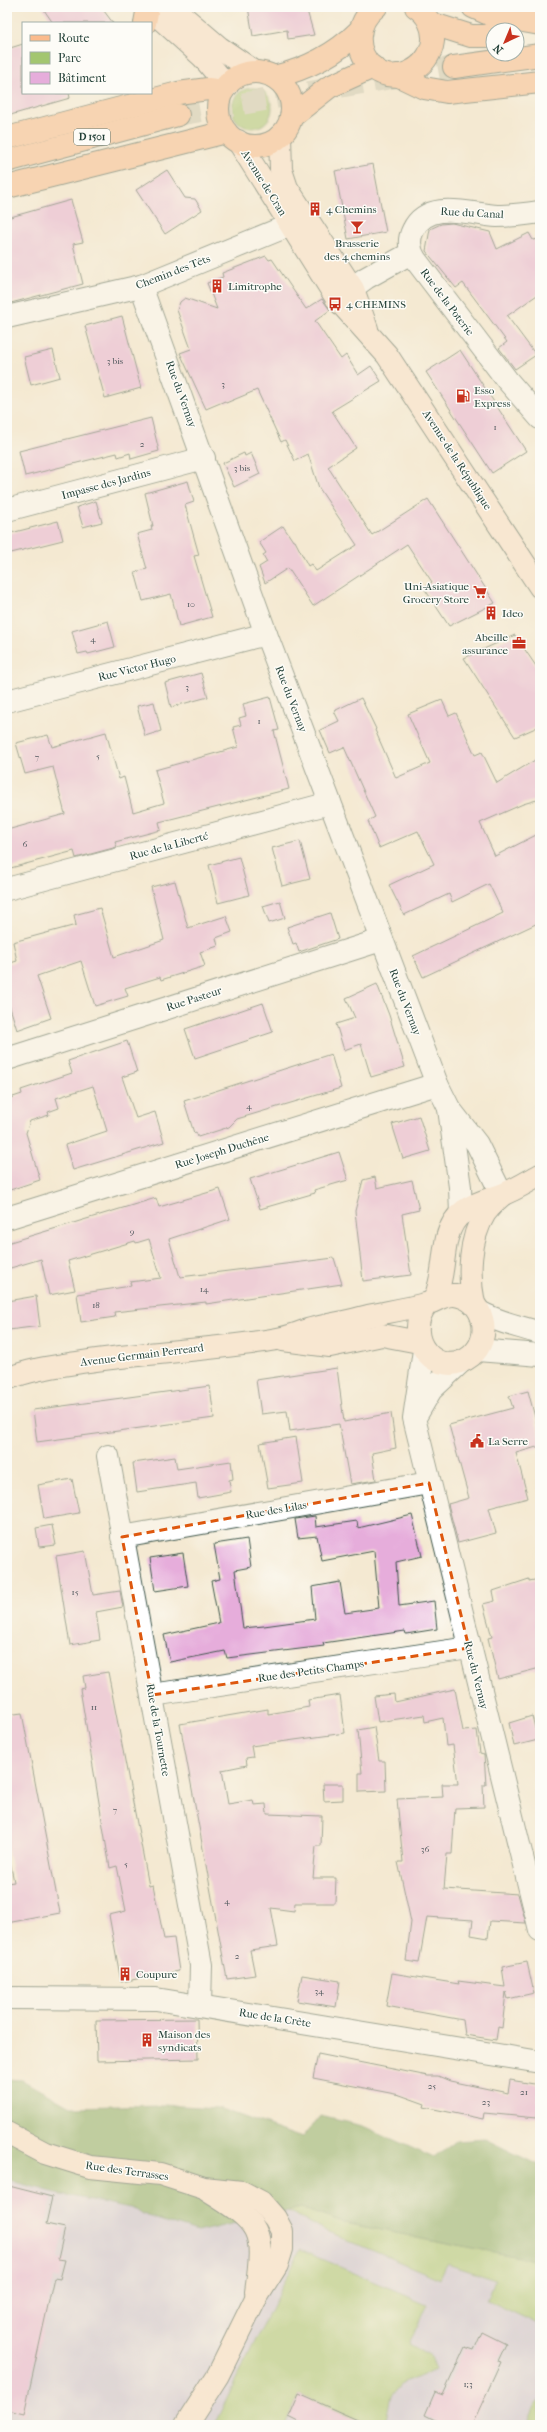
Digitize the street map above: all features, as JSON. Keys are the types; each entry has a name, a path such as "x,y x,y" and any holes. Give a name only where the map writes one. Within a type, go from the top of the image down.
{"main road":[{"path":"145,22 148,7"},
{"path":"148,7 203,57 225,88 219,112 232,136"},
{"path":"172,7 220,48 265,75 289,94 291,117"},
{"path":"7,138 189,90 225,88 242,74 265,75 316,63 339,49 359,31 365,17 376,7"},
{"path":"473,7 491,15 540,24"},
{"path":"424,12 471,36 485,36"},
{"path":"397,75 410,72 426,60 433,42 424,12"},
{"path":"525,30 540,27"},
{"path":"359,31 362,50 373,67 384,73 397,75 424,88 447,92 540,82"},
{"path":"454,66 540,56"},
{"path":"7,187 232,136 260,145 280,136 291,117 329,87 373,67"},
{"path":"107,111 122,94"},
{"name":"D 1501","path":"7,160 178,115"},
{"name":"Avenue de Cran","path":"232,136 290,225"},
{"name":"Avenue de Cran","path":"280,136 281,170 287,188 297,204"},
{"name":"Avenue de la République","path":"297,204 369,336 387,354 540,587"},
{"name":"Avenue de la République","path":"290,225 345,294"},
{"path":"502,1194 486,1212 474,1241 470,1276 484,1332 469,1356 440,1362 421,1346 417,1322 431,1301 441,1282 447,1238 461,1214 476,1202 502,1194 540,1175"},
{"path":"431,1301 455,1295 477,1308"},
{"name":"Avenue Germain Perreard","path":"7,1378 35,1370 126,1355 278,1338 431,1301"},
{"name":"Avenue Germain Perreard","path":"278,1338 330,1346 382,1335 421,1346"},
{"name":"Rue des Terrasses","path":"7,2133 45,2153 90,2167 160,2174 204,2188 242,2192 261,2202 276,2218 282,2231 282,2249 277,2265 255,2300 218,2375 186,2425"}],"street":[{"path":"290,225 297,204"},
{"name":"Rue du Canal","path":"411,253 409,246 412,232 422,216 430,213 445,211 498,216 540,212"},
{"name":"Chemin des Têts","path":"7,317 141,286 290,225"},
{"path":"345,294 366,278 411,253"},
{"name":"Rue de la Poterie","path":"411,253 507,380 540,418"},
{"name":"Rue du Vernay","path":"141,286 266,634 437,1084 449,1108 477,1144 502,1194"},
{"name":"Impasse des Jardins","path":"7,510 204,458"},
{"name":"Rue Victor Hugo","path":"7,701 266,634"},
{"name":"Rue de la Liberté","path":"7,889 330,803"},
{"name":"Rue Pasteur","path":"7,1059 382,940"},
{"name":"Rue Joseph Duchêne","path":"7,1218 437,1084"},
{"name":"Rue du Vernay","path":"449,1108 460,1187 461,1214"},
{"path":"477,1308 508,1325 540,1333"},
{"name":"Rue du Vernay","path":"421,1346 414,1418 540,1930"},
{"path":"414,1418 431,1390 469,1356 538,1356"},
{"name":"Rue de la Tournette","path":"108,1456 201,1965 200,2006"},
{"name":"Rue des Lilas","path":"122,1537 429,1483"},
{"name":"Rue des Petits Champs","path":"152,1695 470,1648"},
{"name":"Rue de la Crête","path":"7,1998 156,1999 540,2062"}],"highlighted area":[{"path":"429,1483 469,1648 152,1695 122,1537"}],"shaded area":[{"path":"7,2180 57,2193 135,2209 142,2214 197,2232 288,2211 333,2234 440,2279 446,2264 495,2280 488,2300 540,2325 540,2425 7,2425"}],"green space":[{"path":"256,88 263,91 269,97 272,108 271,116 263,125 256,128 248,128 241,125 233,116 232,104 235,97 244,89"},
{"path":"7,2079 22,2080 70,2107 162,2105 219,2108 302,2138 320,2116 363,2126 434,2158 456,2141 485,2139 540,2166 540,2261 340,2222 301,2208 197,2232 142,2214 135,2209 57,2193 7,2180"},
{"path":"301,2208 340,2222 540,2261 540,2325 487,2300 495,2280 447,2264 440,2279 333,2234 288,2211"},
{"path":"300,2250 427,2304 409,2345 431,2357 436,2369 400,2385 391,2396 385,2425 348,2425 349,2416 299,2394 285,2425 214,2425"},
{"path":"540,2399 540,2425 527,2425 535,2406"}],"building":[{"path":"42,7 101,7 112,22 52,22"},
{"path":"248,7 306,7 314,35 288,39 287,30 253,36"},
{"path":"22,44 22,94 69,94 70,98 7,116 7,49"},
{"path":"373,164 386,232 348,239 335,171"},
{"path":"167,170 185,198 195,199 202,210 165,234 136,190"},
{"path":"71,200 83,242 73,244 83,284 7,304 7,218"},
{"path":"452,223 490,232 497,249 529,233 533,240 540,239 540,293 507,316 536,355 515,369 499,348 507,342 463,283 456,288 426,251 430,229 441,224"},
{"path":"266,256 269,260 272,259 306,309 322,299 330,310 315,321 341,359 346,355 358,375 371,366 381,381 332,411 356,448 328,467 372,535 428,499 495,603 449,626 424,588 432,582 407,544 313,606 288,568 265,583 259,567 267,562 263,555 266,553 259,542 283,526 293,541 295,541 308,566 311,564 316,571 357,545 319,488 308,454 295,461 285,440 281,442 257,390 226,403 225,401 206,409 180,353 191,349 177,310 180,302 185,298 217,309 207,283 223,277 222,273"},
{"path":"122,316 141,388 105,398 85,326"},
{"path":"53,350 60,377 31,385 24,357"},
{"path":"460,350 526,451 492,473 426,372"},
{"path":"151,418 159,451 131,459 130,453 118,457 117,453 25,476 19,451"},
{"path":"244,453 245,456 251,453 260,474 234,487 223,463"},
{"path":"188,481 194,502 185,505 199,555 194,556 212,617 179,626 171,594 143,601 135,572 147,569 137,534 152,530 151,526 153,526 145,493"},
{"path":"96,501 102,522 83,527 77,507"},
{"path":"58,521 63,540 7,554 7,534"},
{"path":"108,621 115,647 88,654 87,652 78,654 72,631"},
{"path":"515,635 540,672 540,726 515,737 464,658"},
{"path":"201,673 208,697 171,707 165,683"},
{"path":"270,697 279,730 274,731 289,789 159,822 161,830 115,842 117,847 76,858 74,851 7,869 7,830 65,814 53,767 25,774 16,743 48,735 52,747 106,732 119,779 124,777 133,812 164,803 155,770 238,747 233,727 241,725 239,718 246,716 243,704"},
{"path":"361,698 376,729 375,730 396,778 430,763 408,714 442,700 449,716 456,713 475,755 482,752 497,783 540,757 540,799 523,804 480,823 495,856 540,833 540,922 423,977 413,956 503,913 489,884 452,902 449,894 404,915 389,885 434,864 418,831 379,848 368,821 375,817 344,747 330,753 320,730 339,721 334,711"},
{"path":"154,702 161,731 145,736 137,706"},
{"path":"300,841 310,879 282,886 272,848"},
{"path":"239,857 249,895 218,903 209,865"},
{"path":"175,881 188,928 226,916 232,932 216,938 218,946 200,952 205,966 161,980 160,977 125,988 128,996 95,1006 81,961 37,976 51,1018 17,1030 7,998 7,964 17,961 13,942 76,925 74,915 100,908 114,957 164,940 151,887"},
{"path":"280,901 285,918 269,923 263,906"},
{"path":"330,913 338,939 299,952 296,943 293,944 287,927"},
{"path":"377,984 389,1015 405,1067 371,1077 361,1044 344,1050 336,1024 355,1018 346,998"},
{"path":"263,1003 273,1032 195,1058 185,1029"},
{"path":"127,1041 137,1072 122,1077 136,1118 155,1112 164,1142 73,1170 65,1145 107,1131 93,1086 56,1098 59,1108 48,1112 49,1115 30,1121 26,1133 40,1180 7,1191 7,1099 22,1094 21,1090 72,1073 68,1061"},
{"path":"331,1054 341,1088 237,1119 229,1127 198,1137 196,1132 194,1133 184,1101"},
{"path":"419,1116 430,1151 403,1159 392,1124"},
{"path":"339,1152 348,1180 314,1190 315,1193 260,1209 250,1179"},
{"path":"375,1177 377,1188 412,1180 419,1210 402,1214 411,1275 363,1281 355,1211 363,1180"},
{"path":"220,1189 230,1219 169,1239 180,1277 334,1258 342,1284 206,1304 206,1302 114,1312 115,1317 81,1322 77,1294 131,1286 130,1282 161,1278 149,1239 136,1243 135,1241 68,1261 75,1290 49,1295 41,1259 7,1269 7,1243 156,1198 159,1207"},
{"path":"36,1296 40,1326 9,1330 7,1301"},
{"path":"337,1368 344,1422 391,1413 396,1448 372,1453 376,1480 350,1484 339,1424 290,1431 287,1411 261,1414 256,1380"},
{"path":"210,1386 214,1418 37,1442 33,1410"},
{"path":"528,1391 540,1436 540,1446 516,1453 528,1498 489,1508 496,1533 458,1543 448,1504 469,1498 449,1425 513,1408 509,1396"},
{"path":"296,1437 303,1483 268,1488 260,1443"},
{"path":"175,1457 177,1469 231,1461 233,1479 229,1480 231,1492 198,1498 196,1483 137,1492 133,1463"},
{"path":"72,1479 79,1513 44,1519 38,1485"},
{"path":"412,1515 422,1556 396,1562 399,1606 434,1601 437,1629 406,1634 405,1631 323,1643 324,1646 227,1658 225,1651 170,1662 164,1635 219,1623 211,1581 220,1579 214,1544 247,1539 251,1567 235,1570 243,1628 315,1619 312,1587 340,1582 345,1613 379,1608 374,1551 322,1561 317,1536 298,1538 295,1519 315,1516 316,1527 357,1521 358,1528"},
{"path":"52,1525 56,1545 39,1547 36,1528"},
{"path":"85,1551 93,1595 120,1591 123,1607 96,1612 100,1640 70,1645 56,1556"},
{"path":"183,1553 188,1586 155,1591 150,1558"},
{"path":"529,1579 529,1581 540,1579 540,1668 498,1679 488,1638 492,1637 483,1604 495,1601 493,1591"},
{"path":"108,1672 149,1886 153,1885 164,1939 174,1938 179,1971 121,1982 109,1915 126,1911 117,1866 110,1868 80,1689 85,1688 83,1676"},
{"path":"455,1689 463,1731 477,1730 480,1753 484,1754 486,1785 483,1785 484,1807 455,1808 452,1854 447,1854 444,1889 518,1894 526,1923 490,1921 488,1938 471,1935 473,1920 427,1917 419,1963 406,1961 411,1922 398,1862 403,1862 397,1799 443,1797 442,1784 458,1784 453,1745 446,1746 443,1718 425,1722 424,1715 378,1722 374,1696 394,1694 395,1702"},
{"path":"340,1695 345,1733 251,1746 253,1757 246,1758 247,1765 222,1770 228,1804 253,1800 254,1805 266,1804 267,1814 322,1816 321,1846 316,1846 313,1878 336,1878 335,1903 295,1903 294,1911 271,1908 278,1946 250,1950 255,1975 227,1979 180,1724 268,1709 268,1714 309,1707 308,1700"},
{"path":"22,1713 60,1913 7,1923 7,1883 14,1882 7,1846 7,1715"},
{"path":"532,1716 538,1740 514,1746 509,1723"},
{"path":"374,1727 379,1761 385,1761 386,1791 359,1792 359,1773 362,1773 358,1730"},
{"path":"323,1784 343,1784 343,1800 324,1801"},
{"path":"527,1962 534,1993 508,1999 506,1992 502,2028 498,2027 496,2040 465,2035 463,2020 386,2006 392,1973 459,1984 458,1981 505,1987 502,1967"},
{"path":"302,1975 340,1981 336,2007 297,2001"},
{"name":"Maison des syndicats","path":"197,2019 198,2059 97,2061 96,2020"},
{"path":"318,2054 428,2076 438,2076 450,2081 508,2093 510,2080 540,2085 537,2118 484,2113 483,2119 424,2107 425,2104 400,2095 313,2078"},
{"path":"9,2186 52,2197 46,2224 65,2228 58,2259 65,2260 60,2279 54,2278 24,2414 7,2410 7,2196"},
{"path":"482,2332 506,2344 498,2361 501,2362 472,2425 435,2425 437,2421 425,2415 435,2392 443,2395 465,2347 474,2350"},
{"path":"299,2394 369,2425 305,2425 289,2417"}],"tunnel":[{"path":"178,115 454,67"}],"place":[{"name":"4 Chemins","path":"315,209"},
{"name":"Brasserie des 4 chemins","path":"357,227"},
{"name":"Limitrophe","path":"217,286"},
{"name":"4 CHEMINS","path":"335,304"},
{"name":"Esso Express","path":"463,396"},
{"name":"Uni-Asiatique Grocery Store","path":"480,592"},
{"name":"Ideo","path":"491,613"},
{"name":"Abeille assurance","path":"519,643"},
{"name":"La Serre","path":"477,1441"},
{"name":"Coupure","path":"125,1974"},
{"name":"Maison des syndicats","path":"147,2040"}]}
